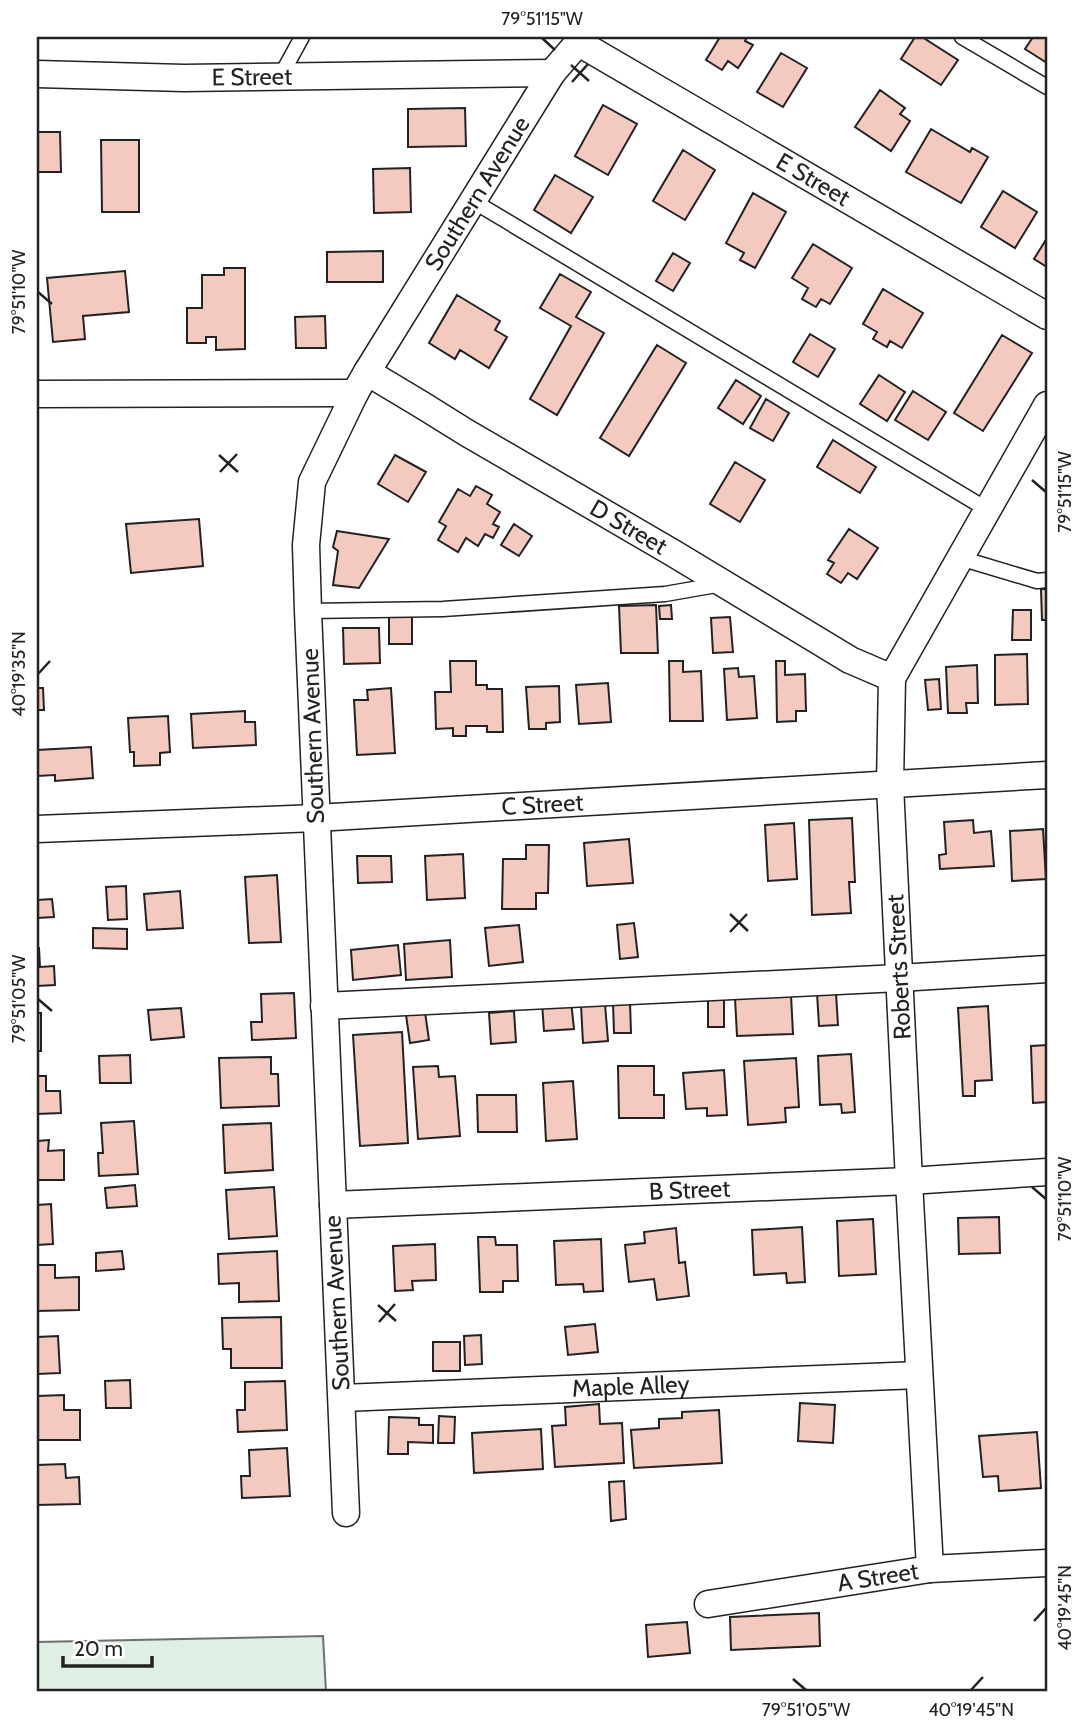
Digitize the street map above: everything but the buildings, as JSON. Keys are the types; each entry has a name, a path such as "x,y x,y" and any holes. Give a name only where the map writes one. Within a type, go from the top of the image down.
{"street":[{"name":"E Street","path":"581,40 1047,316"},
{"name":"Southern Avenue","path":"346,1513 308,611 306,545 312,482 361,382 552,73 581,40"},
{"name":"E Street","path":"37,74 184,78 552,73"},
{"path":"37,394 361,382"},
{"name":"D Street","path":"361,382 467,433 850,660 892,678"},
{"name":"Roberts Street","path":"930,1569 890,785 892,678 1047,405"},
{"name":"C Street","path":"37,830 316,818 1047,775"},
{"path":"324,1006 1047,969"},
{"name":"B Street","path":"333,1205 909,1181 1047,1172"},
{"name":"Maple Alley","path":"342,1398 919,1375"},
{"name":"A Street","path":"708,1604 930,1569 1047,1563"}],"lane":[{"path":"280,77 302,37"},
{"path":"962,37 1047,88"},
{"path":"473,201 988,510"},
{"path":"960,558 1037,581 1047,580"},
{"path":"308,611 443,609 665,594 723,583"}],"green space":[{"path":"323,1636 326,1692 37,1692 37,1642"}]}
